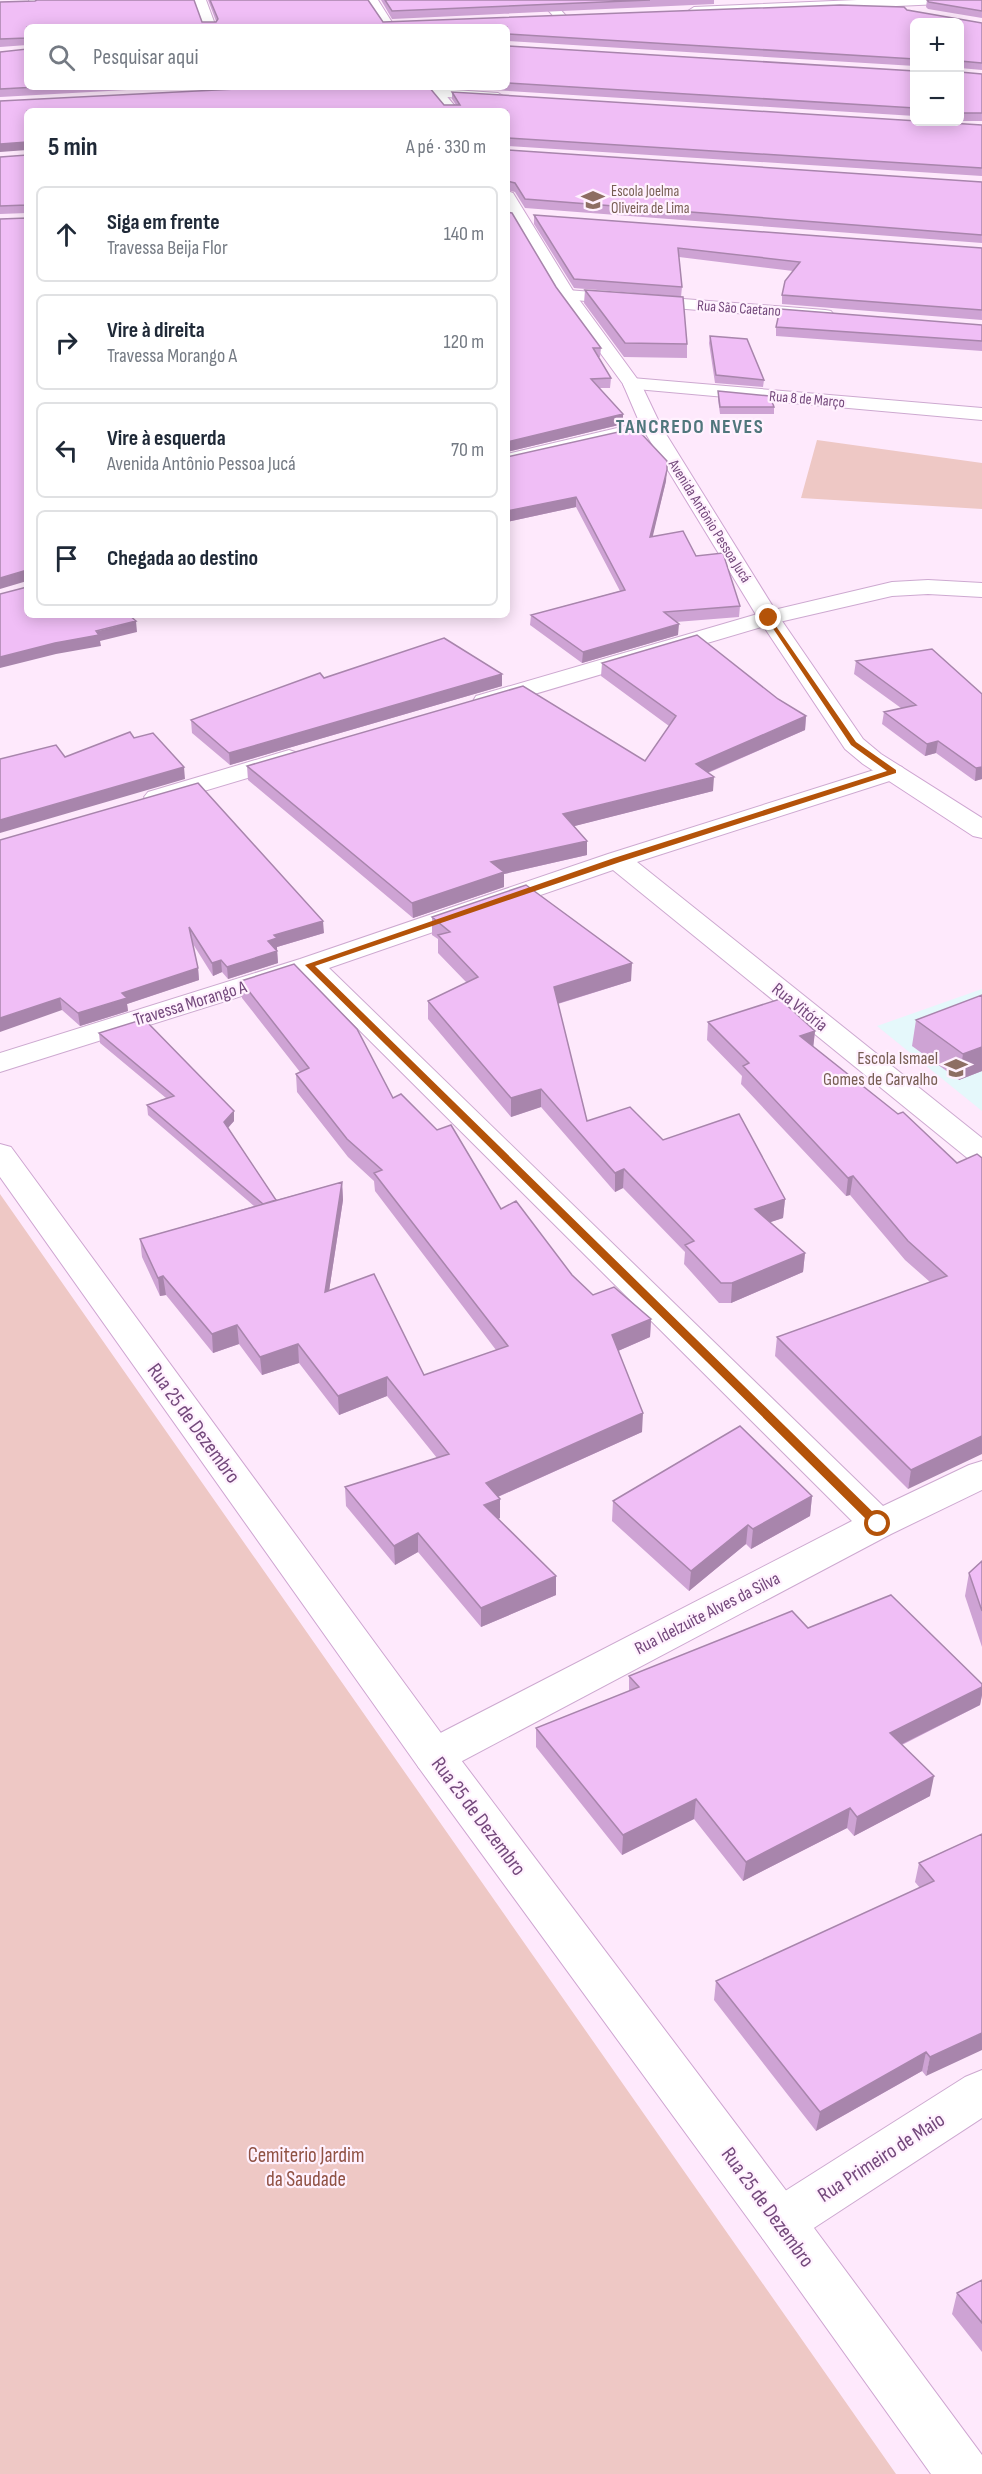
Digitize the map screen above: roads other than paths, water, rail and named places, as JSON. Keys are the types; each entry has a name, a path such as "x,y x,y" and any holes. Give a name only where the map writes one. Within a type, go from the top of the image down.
{"street":[{"path":"200,0 209,24"},
{"path":"372,0 390,24"},
{"path":"538,18 567,17 545,0"},
{"path":"719,0 730,9"},
{"path":"685,11 941,0"},
{"path":"18,3 36,1 41,24"},
{"path":"856,3 925,15"},
{"path":"436,90 509,97"},
{"path":"436,90 450,108"},
{"path":"510,208 541,216"},
{"name":"Avenida Antônio Pessoa Jucá","path":"510,208 567,295 632,384 651,426 769,618 854,744 893,772 981,828"},
{"name":"Rua São Caetano","path":"567,295 840,316"},
{"name":"Rua 8 de Março","path":"632,384 982,414"},
{"path":"510,459 651,426"},
{"path":"459,709 769,618 892,589 928,587 982,590"},
{"path":"138,803 310,752"},
{"name":"Travessa Morango A","path":"0,1063 310,965 617,860 893,772"},
{"name":"Rua Vitória","path":"617,860 982,1154"},
{"path":"310,965 878,1524"},
{"name":"Rua 25 de Dezembro","path":"0,1154 434,1756 780,2222 963,2474"},
{"name":"Rua Idelzuite Alves da Silva","path":"434,1756 878,1524 982,1474"},
{"name":"Rua Primeiro de Maio","path":"780,2222 982,2092"}],"place":[{"name":"Escola Joelma Oliveira de Lima","path":"593,200"},
{"name":"Escola Ismael Gomes de Carvalho","path":"956,1068"}],"district":[{"name":"TANCREDO NEVES","path":"690,426"}],"park label":[{"name":"Cemiterio Jardim da Saudade","path":"306,2167"}]}
